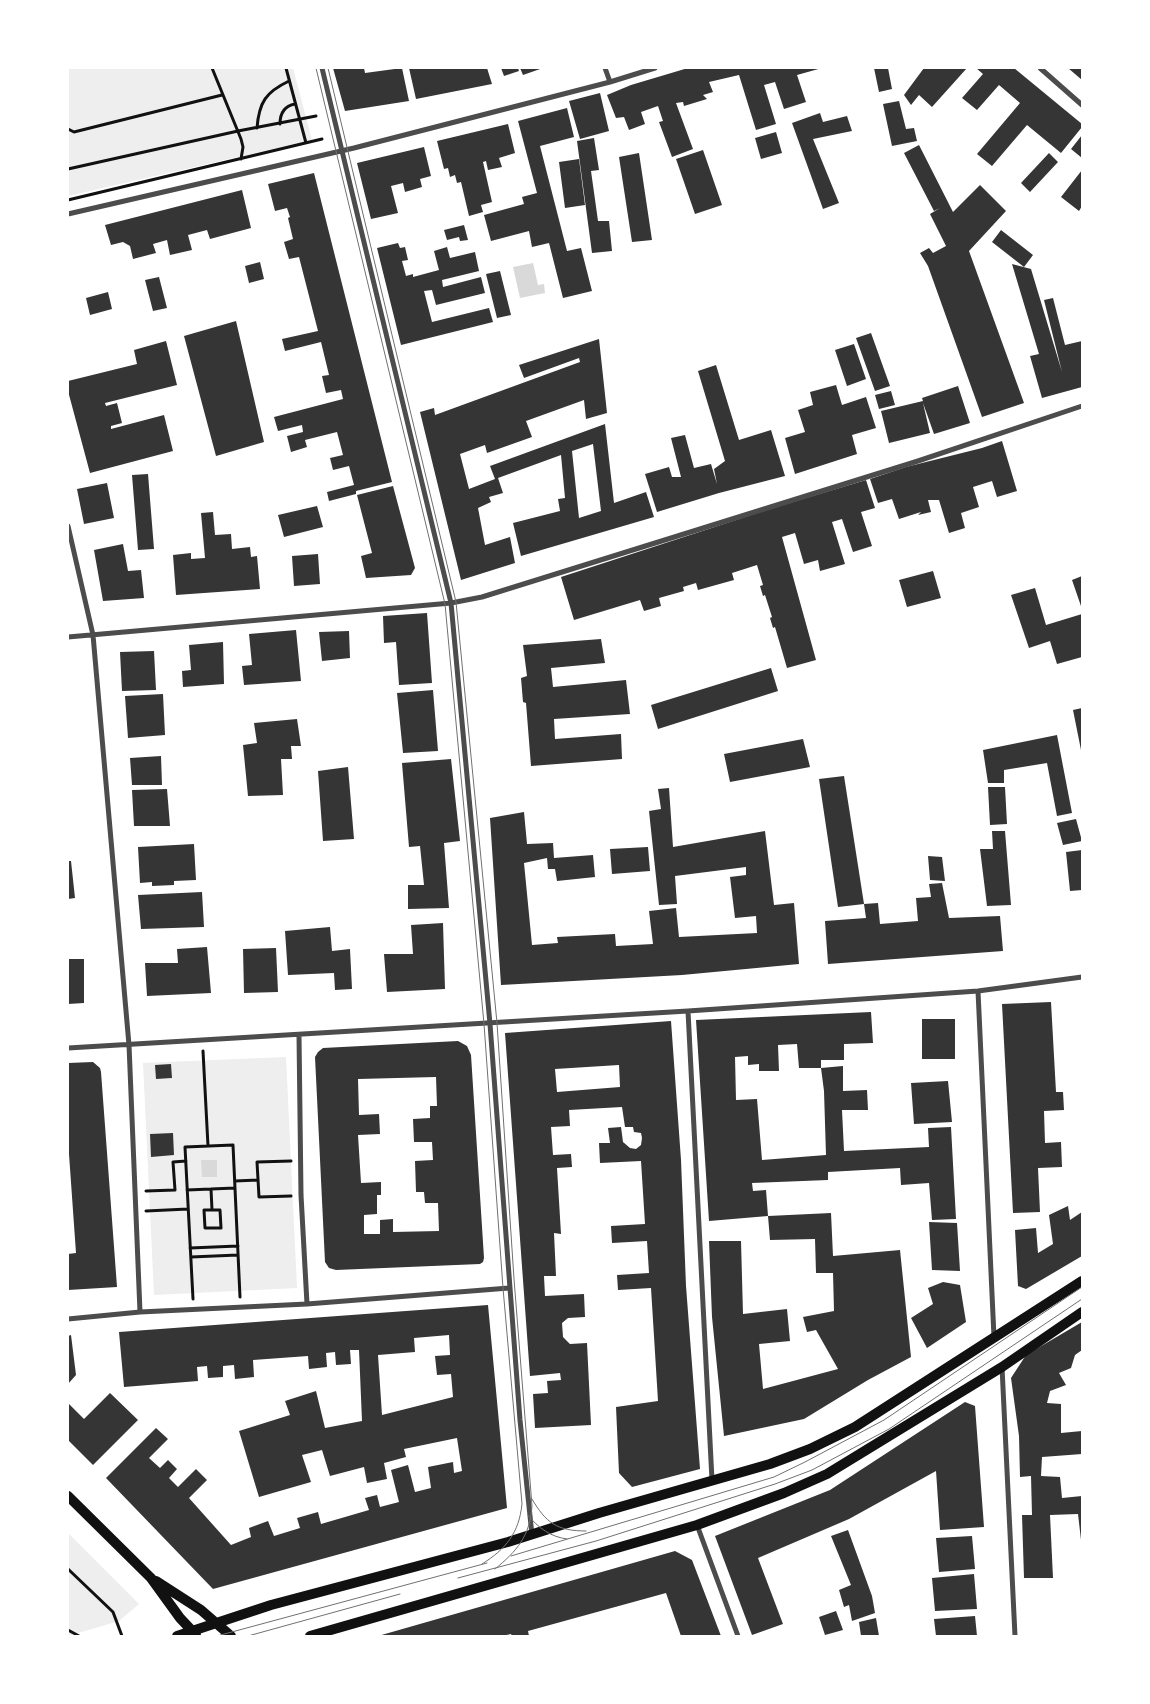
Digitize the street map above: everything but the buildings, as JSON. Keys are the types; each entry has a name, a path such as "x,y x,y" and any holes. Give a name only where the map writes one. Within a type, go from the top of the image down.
{"main road":[{"path":"177,1636 195,1634 217,1623 271,1605 532,1535 770,1464 810,1449 855,1426 994,1339 1082,1281"},
{"path":"310,1636 697,1525 784,1493 827,1474 1002,1366 1082,1312"},
{"path":"68,1496 151,1578 180,1618 195,1634"},
{"path":"151,1578 201,1610 231,1636"}],"street":[{"path":"322,68 451,603 490,1024 509,1288 532,1535"},
{"path":"605,68 610,82"},
{"path":"68,214 342,151 610,82 655,68"},
{"path":"1040,68 1082,106"},
{"path":"68,637 451,603 482,598 918,461 1082,406"},
{"path":"68,526 93,634 129,1045 140,1312"},
{"path":"68,1048 688,1011 978,990 1082,977"},
{"path":"978,990 994,1339"},
{"path":"688,1011 712,1480"},
{"path":"299,1035 301,1195 307,1304"},
{"path":"68,1319 140,1312 307,1304 509,1288"},
{"path":"1002,1366 1015,1636"},
{"path":"697,1525 738,1636"}],"path":[{"path":"212,68 243,147 240,159"},
{"path":"286,68 306,142"},
{"path":"257,128 258,115 268,93 289,81"},
{"path":"68,129 74,132 222,95"},
{"path":"280,124 280,116 284,110 289,105 295,104"},
{"path":"68,169 238,131 316,116"},
{"path":"68,200 322,139"},
{"path":"203,1040 208,1146"},
{"path":"193,1309 185,1147 208,1146 233,1145 241,1307"},
{"path":"301,1160 257,1162 259,1197 301,1195"},
{"path":"135,1191 175,1190 173,1162 186,1161"},
{"path":"235,1181 258,1180"},
{"path":"187,1190 235,1188"},
{"path":"211,1189 212,1210"},
{"path":"136,1211 188,1209"},
{"path":"204,1210 212,1210 220,1210 221,1228 205,1228 204,1210"},
{"path":"190,1248 238,1246"},
{"path":"191,1257 238,1255"},
{"path":"68,1569 113,1612 122,1636"},
{"path":"68,1630 79,1636"}],"shaded area":[{"path":"68,68 293,68 312,140 68,196"},
{"path":"533,263 538,285 544,284 545,293 520,298 513,267"},
{"path":"286,1057 297,1288 154,1295 143,1063"},
{"path":"201,1160 217,1160 217,1177 202,1177"},
{"path":"68,1533 139,1604 119,1621 68,1636"}],"tram line":[{"path":"316,68 445,604 484,1024 503,1288 522,1504 518,1524 510,1539 498,1552 482,1564"},
{"path":"328,68 456,602 497,1023 514,1279 532,1506 531,1517 521,1542 510,1556 495,1569"},
{"path":"511,1556 774,1477 884,1420 1082,1287"},
{"path":"458,1578 596,1541 775,1484 812,1470 889,1429 1082,1299"},
{"path":"532,1499 542,1514 553,1524 576,1531 586,1531"},
{"path":"528,1515 545,1531 567,1539"},
{"path":"217,1636 487,1563"},
{"path":"248,1636 400,1594"}]}
